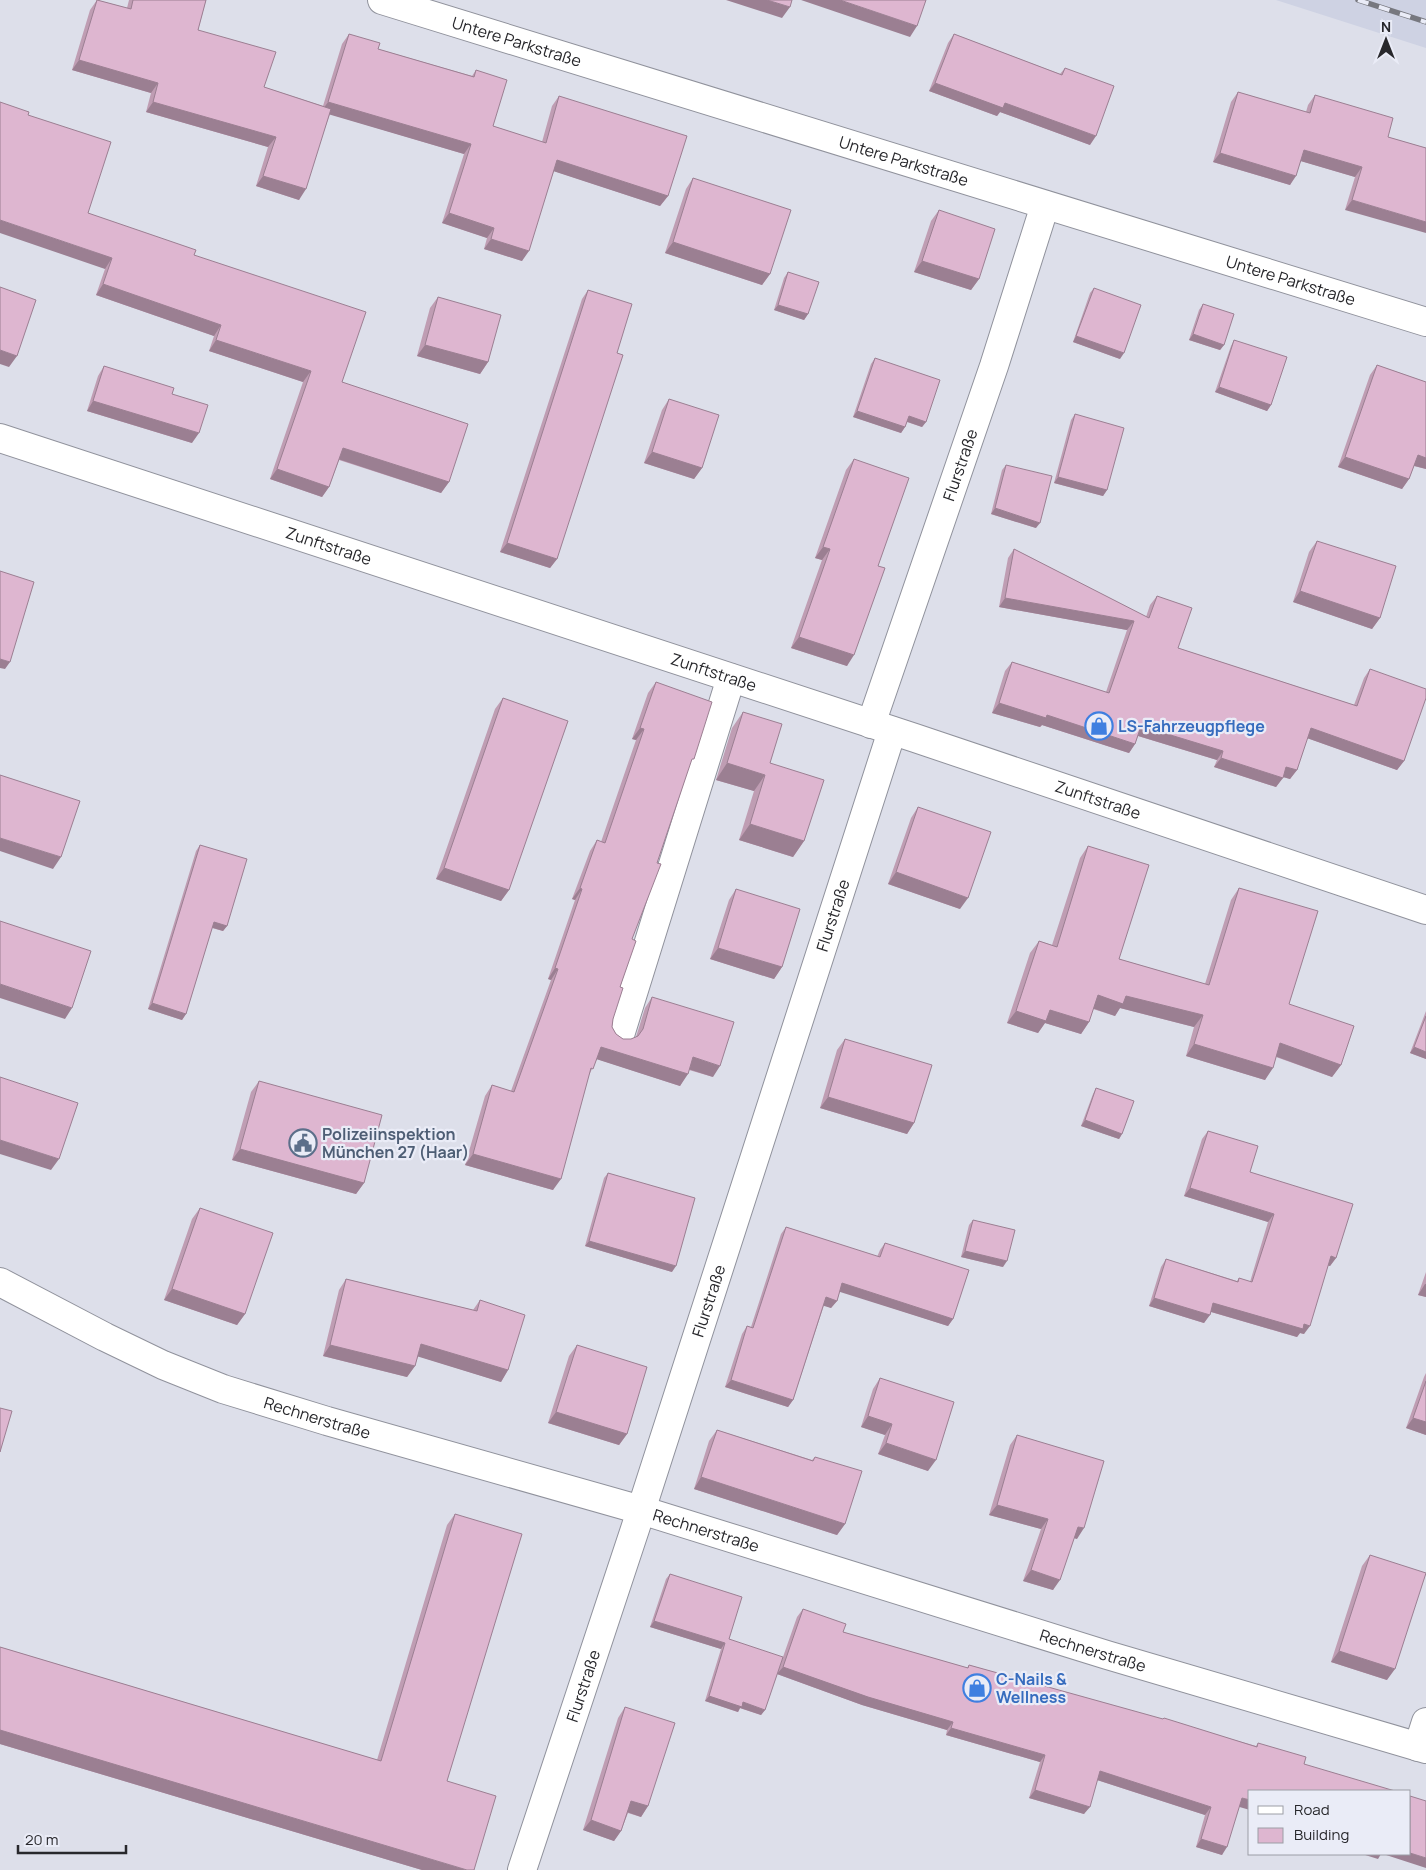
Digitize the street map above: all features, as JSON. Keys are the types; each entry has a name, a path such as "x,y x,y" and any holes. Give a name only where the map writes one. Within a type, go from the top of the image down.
{"street":[{"name":"Untere Parkstraße","path":"382,0 1426,322"},
{"name":"Flurstraße","path":"522,1870 641,1510 1045,205"},
{"name":"Zunftstraße","path":"0,438 882,727 1426,910"},
{"path":"620,1035 731,678"},
{"name":"Rechnerstraße","path":"0,1282 163,1365 223,1389 327,1421 641,1510 1107,1655 1423,1740"}],"shaded area":[{"path":"1276,0 1426,0 1426,48"}],"building":[{"path":"97,0 131,9 133,0 206,0 198,30 276,52 264,87 331,109 306,189 263,176 276,137 153,102 158,83 79,60"},
{"path":"767,0 792,0 790,7"},
{"path":"840,0 926,0 917,26"},
{"path":"349,34 380,43 378,49 474,77 476,70 507,80 493,126 546,143 559,96 687,136 668,196 557,160 529,251 491,239 494,228 449,213 471,144 328,102"},
{"path":"954,34 1062,75 1065,68 1114,86 1096,136 1005,103 1003,108 935,83"},
{"path":"1238,92 1310,113 1315,95 1393,118 1388,137 1426,148 1426,222 1352,200 1362,167 1304,150 1296,176 1220,153"},
{"path":"0,102 29,112 28,115 111,142 88,213 196,250 194,255 366,312 342,382 468,424 449,482 343,448 329,487 277,469 311,371 216,340 221,325 103,284 112,258 0,220"},
{"path":"693,178 791,210 770,274 673,242"},
{"path":"939,210 995,229 979,279 922,261"},
{"path":"788,272 819,282 808,314 778,305"},
{"path":"0,287 36,300 17,356 0,350"},
{"path":"1094,288 1141,305 1124,353 1076,336"},
{"path":"588,290 632,304 617,353 623,355 557,559 507,543"},
{"path":"438,297 501,315 488,362 425,345"},
{"path":"1203,304 1234,314 1224,345 1193,334"},
{"path":"1234,340 1287,357 1271,405 1219,387"},
{"path":"875,358 940,380 926,422 909,416 905,427 857,411"},
{"path":"1377,365 1426,382 1426,458 1418,455 1409,479 1345,457"},
{"path":"104,366 174,388 172,394 208,405 199,433 93,401"},
{"path":"669,399 719,415 702,468 652,452"},
{"path":"1075,414 1124,428 1107,490 1058,477"},
{"path":"854,459 909,478 878,566 885,568 854,655 799,637 830,549 823,547"},
{"path":"1006,465 1052,476 1040,523 995,508"},
{"path":"1317,541 1396,566 1380,618 1300,591"},
{"path":"1014,549 1149,618 1157,596 1192,608 1178,648 1357,706 1370,669 1426,689 1426,698 1404,761 1311,728 1297,770 1286,767 1283,778 1221,758 1223,751 1141,726 1135,744 1047,715 1046,718 999,703 1012,662 1109,693 1134,621 1005,598"},
{"path":"0,571 34,582 10,662 0,659"},
{"path":"656,682 712,702 657,863 661,864 632,939 636,941 620,987 623,988 612,1027 616,1034 623,1039 631,1039 638,1036 643,1029 652,997 734,1022 720,1066 693,1057 688,1074 601,1047 593,1069 591,1068 561,1179 473,1154 492,1085 514,1092 558,969 555,968 597,840 605,843 644,729 640,728"},
{"path":"503,698 568,721 509,890 444,868"},
{"path":"743,712 782,724 770,763 824,780 804,841 750,824 765,775 727,763"},
{"path":"0,775 80,801 61,857 0,838"},
{"path":"918,807 991,832 968,898 896,872"},
{"path":"200,845 247,859 227,926 214,922 186,1014 152,1003"},
{"path":"1088,846 1149,865 1119,959 1209,985 1239,888 1318,911 1289,1004 1354,1026 1341,1065 1280,1043 1273,1068 1194,1044 1203,1015 1126,996 1123,1004 1098,995 1089,1022 1050,1010 1046,1021 1016,1011 1039,941 1057,947"},
{"path":"736,889 800,909 782,967 718,948"},
{"path":"0,921 91,951 72,1008 0,984"},
{"path":"1426,1016 1426,1052 1414,1047"},
{"path":"845,1039 932,1065 914,1123 828,1097"},
{"path":"0,1077 78,1103 59,1159 0,1140"},
{"name":"Polizeiinspektion München 27 (Haar)","path":"259,1081 382,1115 364,1183 240,1149"},
{"path":"1096,1088 1134,1101 1122,1134 1085,1120"},
{"path":"1208,1131 1258,1146 1250,1172 1353,1204 1336,1258 1331,1256 1310,1326 1304,1324 1303,1329 1213,1303 1210,1315 1154,1298 1166,1259 1238,1282 1239,1278 1252,1282 1274,1214 1190,1188"},
{"path":"608,1173 695,1198 676,1266 589,1241"},
{"path":"200,1208 273,1233 245,1314 172,1289"},
{"path":"973,1220 1015,1230 1007,1261 965,1251"},
{"path":"786,1227 880,1257 885,1243 969,1270 953,1319 842,1283 837,1301 826,1297 793,1400 731,1380 747,1326 753,1328"},
{"path":"346,1279 477,1311 480,1300 525,1315 508,1370 421,1344 415,1366 330,1345"},
{"path":"577,1345 647,1367 627,1434 556,1412"},
{"path":"880,1378 954,1402 936,1460 886,1443 892,1424 868,1416"},
{"path":"1426,1381 1426,1422 1413,1418"},
{"path":"0,1408 12,1411 0,1452"},
{"path":"717,1430 813,1461 815,1457 862,1471 845,1524 701,1477"},
{"path":"1017,1435 1104,1461 1084,1528 1078,1527 1060,1580 1031,1570 1048,1519 997,1505"},
{"path":"455,1514 522,1534 447,1781 496,1796 474,1870 467,1870 0,1730 0,1647 381,1761"},
{"path":"1370,1555 1426,1573 1395,1669 1339,1651"},
{"path":"670,1574 742,1597 729,1639 783,1657 765,1710 743,1702 742,1707 709,1696 725,1643 654,1621"},
{"path":"803,1609 846,1624 843,1632 968,1668 969,1665 1164,1718 1257,1747 1258,1743 1306,1757 1304,1764 1392,1790 1248,1790 1248,1800 1242,1798 1227,1847 1201,1839 1211,1807 1100,1771 1090,1807 1035,1790 1045,1755 951,1728 953,1722 868,1697 783,1667"},
{"path":"625,1707 675,1723 648,1806 631,1801 621,1831 591,1820"},
{"path":"1411,1796 1426,1801 1426,1858 1411,1853"}],"railway":[{"path":"1358,0 1426,22"}],"place":[{"name":"LS-Fahrzeugpflege","path":"1099,726"},
{"name":"Polizeiinspektion München 27 (Haar)","path":"303,1143"},
{"name":"C-Nails & Wellness","path":"977,1688"}]}
